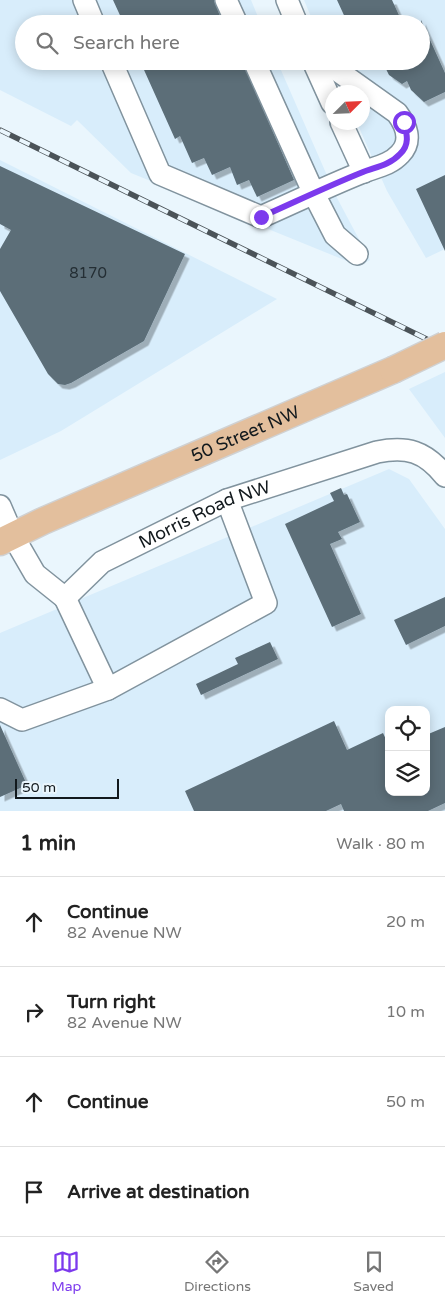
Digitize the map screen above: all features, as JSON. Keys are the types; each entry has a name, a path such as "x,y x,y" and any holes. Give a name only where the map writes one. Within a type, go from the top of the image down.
{"main road":[{"name":"50 Street NW","path":"4,526 43,521 393,370 445,345"}],"street":[{"path":"84,0 90,15"},
{"path":"226,0 233,15"},
{"path":"286,0 293,15"},
{"path":"115,70 160,174 261,217 390,162 401,153 407,142 404,122 397,113 337,70"},
{"path":"258,70 314,194 335,235 356,254"},
{"path":"317,70 325,88"},
{"path":"345,130 364,172"},
{"name":"Morris Road NW","path":"64,598 102,562 227,500 394,448 413,451 430,460 445,476"},
{"path":"0,708 22,720 108,689 266,603 227,500"},
{"path":"4,526 35,574 64,598 108,689"}],"shaded area":[{"path":"0,0 251,0 257,15 15,15 15,70 281,70 336,196 370,260 359,266 131,173 77,120 71,126 0,90"},
{"path":"304,0 445,0 445,249 426,258 387,191 360,130 370,130 370,85 341,85 335,70 430,70 430,15 310,15"},
{"path":"0,160 277,299 61,431 0,460"},
{"path":"445,372 445,438 409,389"},
{"path":"389,469 409,479 445,529 445,811 0,811 0,633"}],"building":[{"path":"113,0 214,0 220,15 120,15"},
{"path":"337,0 392,0 399,15 344,15"},
{"path":"430,40 445,73 445,92 424,102 411,90 407,81 402,84 389,75 386,70 430,70"},
{"path":"144,70 246,70 294,180 257,197 249,180 237,185 230,167 212,175 204,158 192,163 180,136 175,139"},
{"path":"0,166 185,254 144,341 65,385 58,384 48,374 0,291 0,249 11,230 0,224"},
{"path":"445,175 445,251 416,189"},
{"path":"341,488 344,495 347,494 360,522 338,532 342,539 330,544 361,614 332,627 285,524 334,501 330,493"},
{"path":"445,597 445,626 406,645 394,620"},
{"path":"270,642 278,659 201,695 196,684 238,664 235,658"},
{"path":"334,721 347,750 383,733 385,737 385,796 430,796 430,733 445,727 445,803 428,811 344,811 341,804 326,811 194,811 185,791"},
{"path":"0,725 27,785 0,797"}],"railway":[{"path":"0,130 445,348"}],"route":[{"path":"261,217 390,162 401,153 407,142 404,122"}]}
